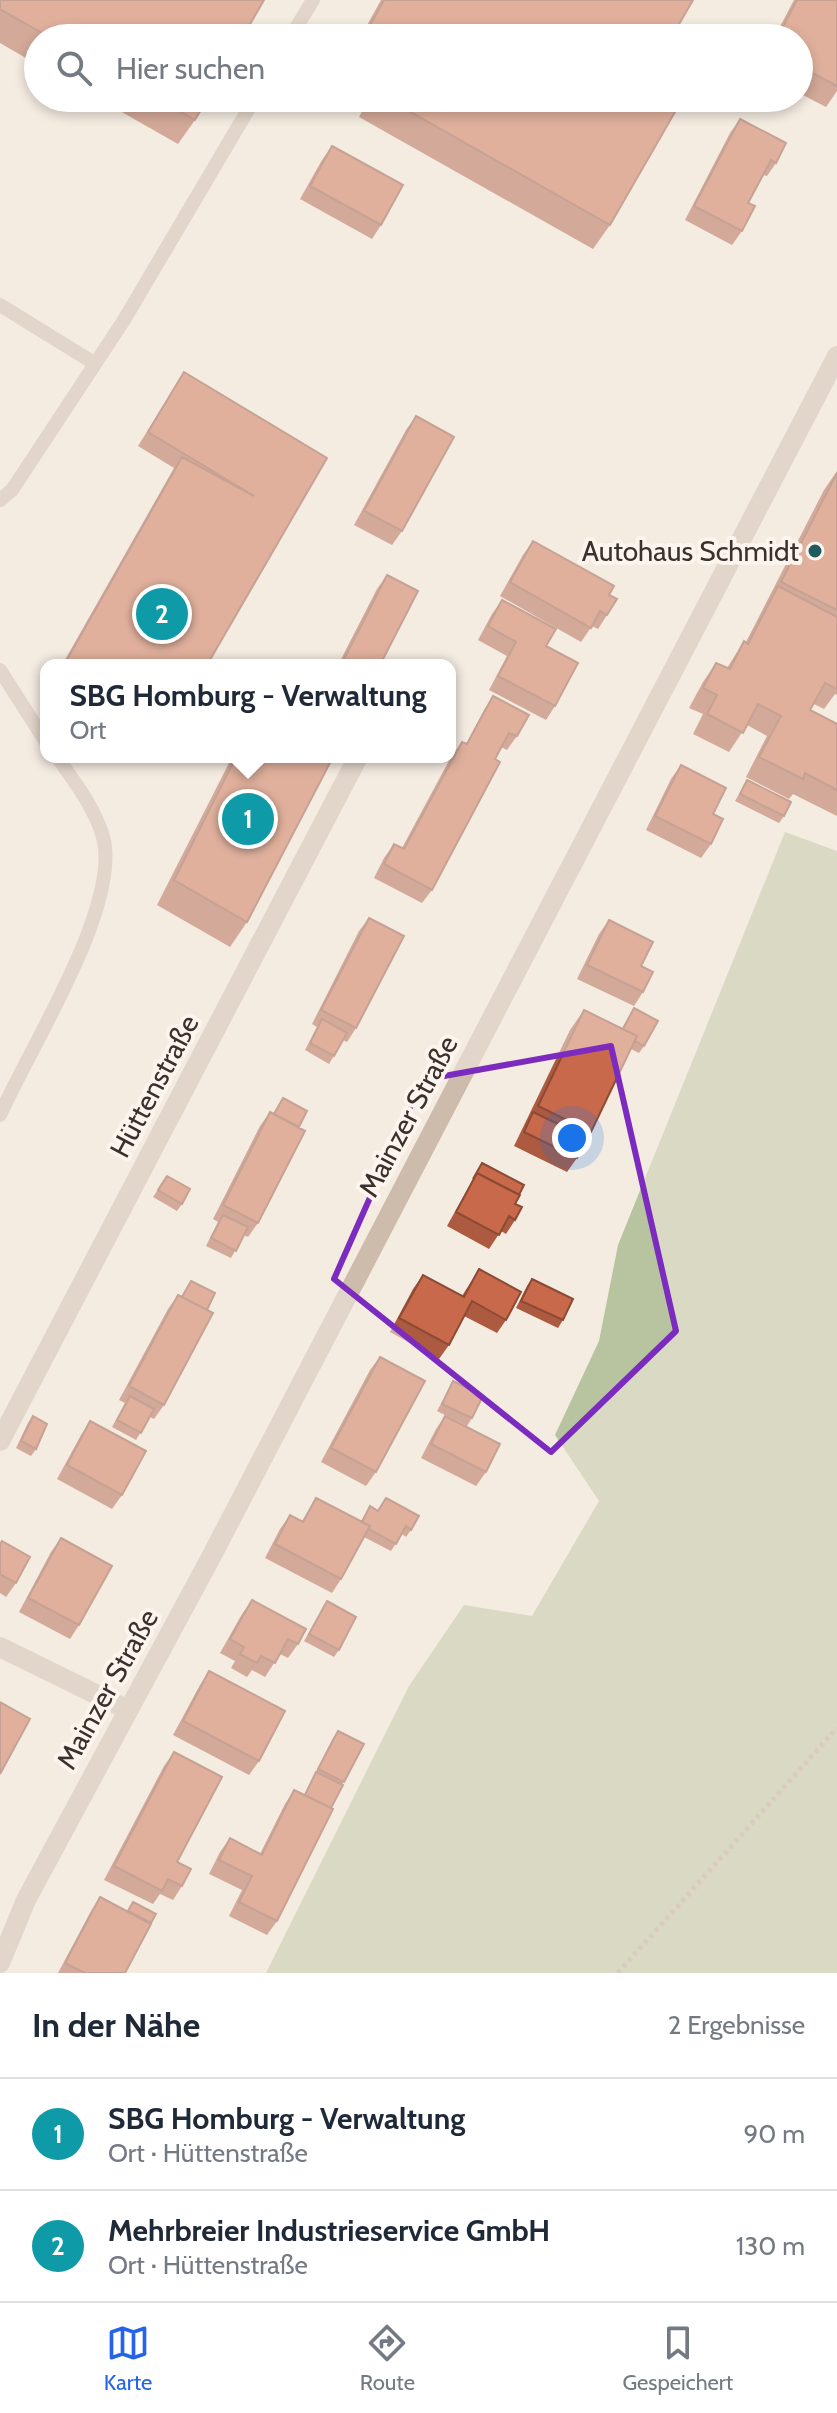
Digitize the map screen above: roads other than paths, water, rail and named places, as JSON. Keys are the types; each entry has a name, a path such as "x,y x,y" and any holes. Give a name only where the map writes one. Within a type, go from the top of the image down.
{"street":[{"name":"Mainzer Straße","path":"0,1963 26,1900 126,1709 210,1559 837,356"},
{"name":"Hüttenstraße","path":"0,1441 355,763"},
{"path":"0,1647 126,1709"},
{"name":"Mainzer Straße","path":"0,1931 26,1900"}],"lane":[{"path":"298,24 313,0"},
{"path":"0,500 12,490 124,320 247,112"},
{"path":"0,305 94,363"},
{"path":"0,670 40,733"},
{"path":"0,1115 94,920 105,872 103,837 79,788 61,763"}],"place":[{"name":"Autohaus Schmidt","path":"815,551"},
{"name":"Mehrbreier Industrieservice GmbH","path":"162,614"},
{"name":"SBG Homburg - Verwaltung","path":"248,819"}]}
